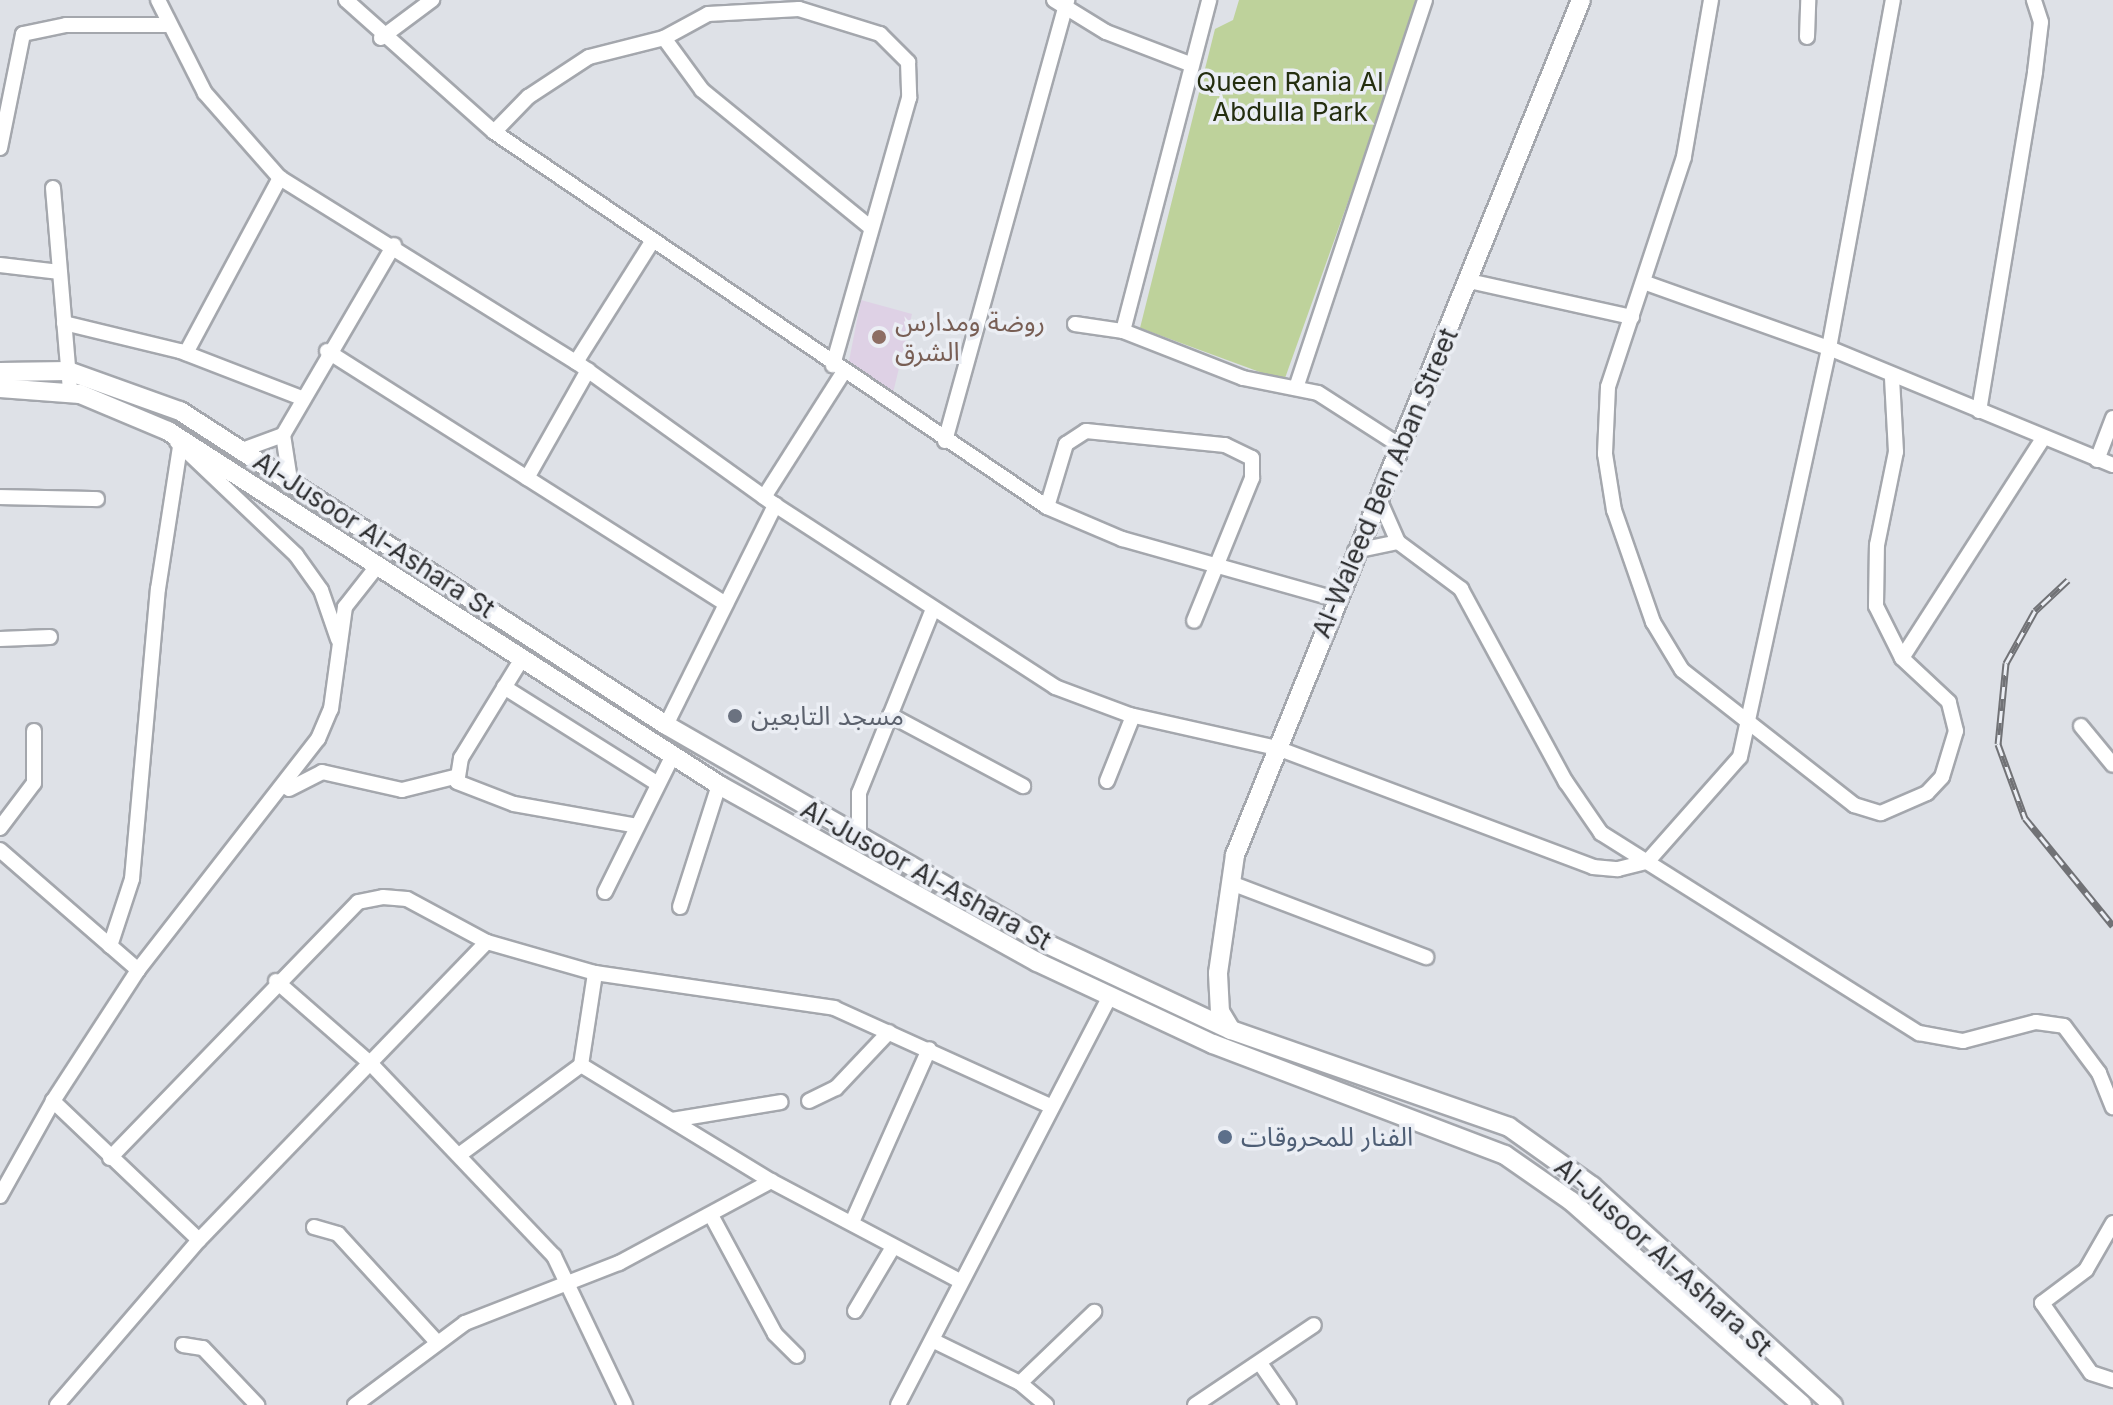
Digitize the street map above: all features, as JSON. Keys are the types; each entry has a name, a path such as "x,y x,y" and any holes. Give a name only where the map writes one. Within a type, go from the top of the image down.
{"main road":[{"name":"Al-Waleed Ben Aban Street","path":"1231,1030 1220,1012 1218,973 1231,883 1277,748 1355,551 1402,447 1581,0"},
{"name":"Al-Jusoor Al-Ashara St","path":"0,372 68,371 150,397 290,480 666,725 859,841 1047,944 1184,1011 1231,1030 1446,1099 1540,1146 1833,1405"},
{"name":"Al-Jusoor Al-Ashara St","path":"0,388 70,392 168,431 719,785 1037,962 1213,1044 1505,1155 1571,1201 1802,1405"},
{"path":"1037,962 1047,944"},
{"name":"Al-Waleed Ben Aban Street","path":"1184,1011 1203,1000 1218,973"}],"street":[{"path":"158,0 166,25 228,125 280,178 394,245 582,366 770,501 1055,687 1133,716 1277,748 1593,867 1647,862 1727,775 1749,723 1829,348 1893,0"},
{"path":"346,0 381,38 494,132 838,369 1047,507 1092,529 1336,599"},
{"path":"381,38 432,0"},
{"path":"1123,331 1209,0"},
{"path":"1296,388 1425,0"},
{"path":"1711,0 1693,121 1646,283 1608,387 1604,426 1622,541 1664,648 1701,690 1749,723 1854,805 1895,810 1942,777 1956,731 1949,702 1902,658 1876,606 1877,545 1896,452 1892,378"},
{"path":"1807,37 1808,0"},
{"path":"1979,411 2035,72 2041,22 2034,0"},
{"path":"945,441 1062,3 1190,64"},
{"path":"494,132 528,97 589,57 664,38 708,14 768,7 862,25 896,48 908,62 909,98 870,227 838,369 770,501 725,604 666,725"},
{"path":"0,148 23,34 66,25 166,25"},
{"path":"664,38 702,90 870,227"},
{"path":"186,353 280,178"},
{"path":"53,188 70,392"},
{"path":"527,478 582,366 652,242"},
{"path":"290,480 283,435 327,351 394,245"},
{"path":"0,265 60,272"},
{"path":"1469,281 1632,317"},
{"path":"1646,283 1829,348 1892,378 1979,411 2042,440 2113,465"},
{"path":"64,323 186,353 302,398"},
{"path":"1075,324 1123,331 1243,378 1296,388 1347,408 1402,447"},
{"path":"327,351 725,604"},
{"path":"2097,460 2113,418"},
{"path":"168,431 180,447 296,555 321,590 339,643"},
{"path":"242,450 283,435"},
{"path":"1047,507 1060,457 1074,435 1241,449 1255,467 1194,621"},
{"path":"1902,658 2042,440"},
{"path":"110,946 132,879 158,589 180,447"},
{"path":"0,497 97,499"},
{"path":"1379,499 1398,542 1461,589 1591,821 1647,862 1919,1033 1963,1041 2036,1022 2064,1026 2099,1073 2113,1107"},
{"path":"1355,551 1398,542"},
{"path":"0,1196 53,1101 138,970 281,794 331,709 345,607 378,565"},
{"path":"859,841 857,800 933,609"},
{"path":"0,639 50,637"},
{"path":"281,794 322,772 402,790 454,777 523,657"},
{"path":"504,687 658,784"},
{"path":"890,715 1023,786"},
{"path":"1107,781 1133,716"},
{"path":"2081,726 2113,765"},
{"path":"0,828 34,783 34,731"},
{"path":"605,892 673,755"},
{"path":"454,777 463,787 514,804 637,826"},
{"path":"680,907 719,785"},
{"path":"0,850 138,970"},
{"path":"1231,883 1426,957"},
{"path":"110,1158 276,981 358,902 383,897 407,899 487,942 595,973 782,996 889,1032 1052,1107"},
{"path":"57,1405 199,1240 487,942"},
{"path":"459,1155 581,1065 595,973"},
{"path":"276,981 371,1064 554,1256 625,1405"},
{"path":"898,1405 936,1342 960,1281 1110,996"},
{"path":"809,1101 836,1088 889,1032"},
{"path":"853,1220 929,1049"},
{"path":"581,1065 771,1181 853,1220 893,1247 960,1281"},
{"path":"53,1101 199,1240"},
{"path":"672,1120 781,1102"},
{"path":"355,1405 435,1340 569,1283 711,1215 771,1181"},
{"path":"711,1215 775,1334 797,1356"},
{"path":"2113,1223 2086,1270 2042,1303 2091,1373 2113,1380"},
{"path":"314,1227 338,1234 435,1340"},
{"path":"855,1311 893,1247"},
{"path":"1020,1383 1094,1312"},
{"path":"1195,1405 1262,1366 1314,1325"},
{"path":"936,1342 1020,1383 1046,1405"},
{"path":"183,1345 203,1348 257,1405"},
{"path":"1262,1366 1289,1405"}],"shaded area":[{"name":"روضة ومدارس الشرق","path":"861,300 912,314 893,393 848,366"}],"green space":[{"name":"Queen Rania Al Abdulla Park","path":"1239,0 1420,0 1284,381 1140,328 1215,29 1233,20"}],"railway":[{"path":"2068,580 2035,611 2006,663 1998,744 2025,818 2113,926"}],"place":[{"name":"روضة ومدارس الشرق","path":"879,337"},
{"name":"مسجد التابعين","path":"735,716"},
{"name":"الفنار للمحروقات","path":"1225,1137"}]}
